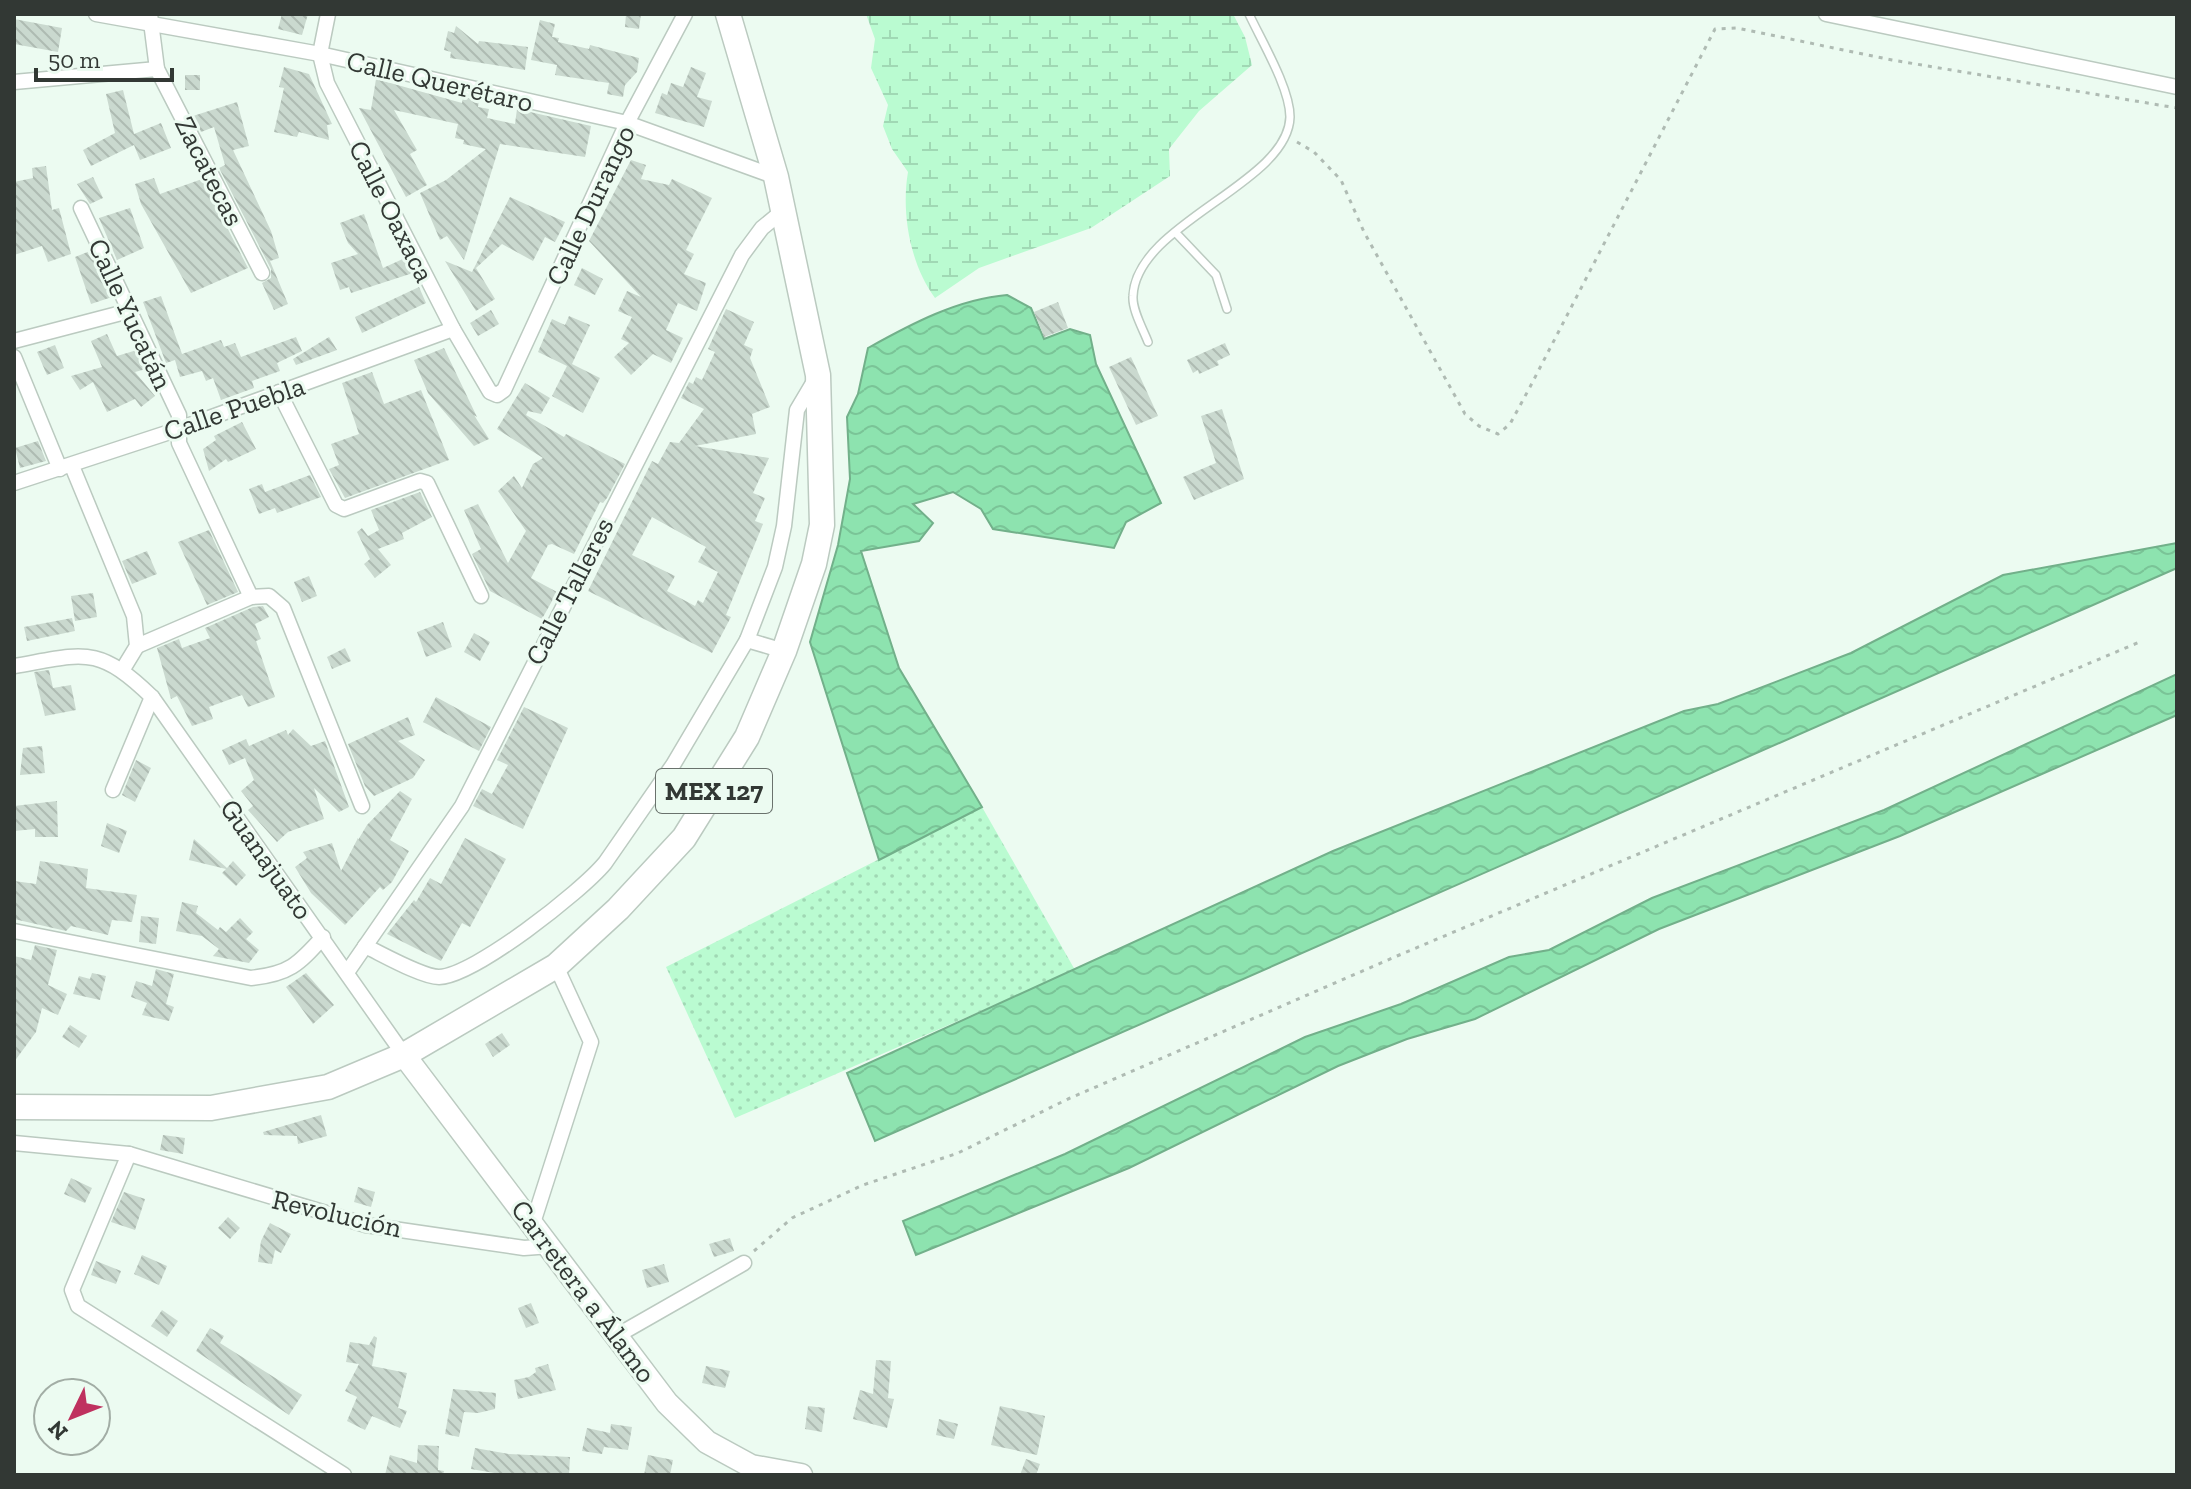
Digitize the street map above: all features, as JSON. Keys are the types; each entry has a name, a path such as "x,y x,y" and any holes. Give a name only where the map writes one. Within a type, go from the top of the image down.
{"main road":[{"name":"MEX 127","path":"14,1107 211,1108 328,1087 404,1055 556,966 618,909 684,838 747,737 784,651 814,564 822,525 818,375 776,177 728,14"},
{"name":"Carretera a Álamo","path":"404,1055 667,1403 707,1442 751,1466 800,1475"}],"street":[{"name":"Calle Querétaro","path":"96,14 151,20 320,54 627,123 776,177"},
{"name":"Calle Oaxaca","path":"328,14 320,54 327,83 453,329 490,392 497,395"},
{"name":"Calle Durango","path":"497,395 504,390 627,123 685,14"},
{"path":"1826,14 2177,87"},
{"name":"Zacatecas","path":"151,20 157,69 262,273"},
{"path":"14,82 157,69"},
{"name":"Calle Yucatán","path":"81,208 179,415 179,443 251,597"},
{"name":"Calle Talleres","path":"348,971 462,806 734,269 762,228 784,210"},
{"path":"14,341 129,311"},
{"name":"Calle Puebla","path":"14,483 179,429 453,329"},
{"path":"14,357 134,616 137,646"},
{"path":"365,946 435,977 454,975 519,935 593,878 673,765 747,640 775,567 784,526 797,410 818,375"},
{"path":"279,392 336,505 344,509 420,481 427,483 481,596"},
{"path":"14,666 85,654 123,669 137,646 251,597 269,596 283,608 362,806"},
{"path":"747,640 784,651"},
{"name":"Guanajuato","path":"123,669 152,697 348,971 404,1055"},
{"path":"113,790 152,697"},
{"path":"14,931 251,978 282,975 301,962 323,937"},
{"path":"533,1223 591,1042 556,966"},
{"name":"Revolución","path":"14,1143 129,1154 366,1225 524,1248 551,1246"},
{"path":"129,1154 72,1290 78,1306 344,1475"},
{"path":"618,1335 744,1263"}],"lane":[{"path":"1148,342 1132,299 1137,271 1156,249 1280,146 1290,117 1283,89 1249,14"},
{"path":"1176,233 1216,275 1227,309"}],"path":[{"path":"1284,134 1314,152 1341,180 1364,232 1465,414 1479,426 1498,434 1510,424 1530,387 1715,29 1737,28 1892,60 2177,108"},
{"path":"744,1263 792,1218 863,1185 958,1153 1068,1099 1397,956 2142,641"}],"green space":[{"path":"866,14 1233,14 1245,37 1252,65 1199,111 1169,149 1170,176 1091,228 979,268 935,298 919,270 910,238 906,204 908,172 892,149 883,126 888,105 871,68 875,39"},
{"path":"982,807 1075,970 735,1118 666,967"}],"water":[{"path":"1007,295 1031,308 1044,339 1070,329 1090,335 1096,364 1161,503 1126,522 1114,548 993,529 981,509 953,492 913,504 933,523 919,541 861,551 899,668 982,807 879,860 810,642 838,545 850,479 847,417 858,394 868,348 953,307"},
{"path":"2177,543 2177,568 875,1141 847,1073 1333,851 1684,711 1718,704 1851,653 2003,575"},
{"path":"2177,674 2177,715 1900,836 1659,929 1475,1019 1407,1039 1338,1066 1129,1168 916,1255 903,1221 1065,1154 1305,1037 1401,1004 1509,957 1549,950 1652,898 1884,810"}],"building":[{"path":"282,14 308,14 302,35 278,29"},
{"path":"626,14 641,14 639,29 625,27"},
{"path":"14,19 62,28 58,52 14,44"},
{"path":"540,20 555,24 552,37 559,38 558,42 589,49 590,45 639,58 637,72 625,85 623,97 607,94 609,83 555,75 557,65 531,60"},
{"path":"456,26 478,44 479,41 528,47 525,70 450,58 451,52 444,50 448,31 454,33"},
{"path":"284,67 309,74 332,124 327,125 329,140 299,132 297,137 274,132 284,88 279,87"},
{"path":"691,67 706,73 697,97 712,101 704,127 655,113 662,93 667,95 671,83 683,87"},
{"path":"185,75 200,75 200,90 185,90"},
{"path":"376,79 462,103 463,97 479,100 478,107 489,109 487,118 515,124 517,109 591,126 585,157 500,144 464,260 447,236 440,240 420,193 446,180 486,149 463,144 464,140 455,138 458,124 394,110 417,150 410,154 427,185 406,197 359,108 371,110"},
{"path":"123,90 134,134 161,123 171,148 140,160 134,145 91,166 83,150 115,133 106,94"},
{"path":"237,102 249,146 233,150 271,231 279,258 270,261 288,304 274,310 262,283 271,278 271,269 219,168 225,165 214,127 201,132 193,116"},
{"path":"631,160 646,165 641,179 669,185 672,179 712,198 686,250 694,254 684,274 706,283 697,311 678,303 666,330 683,338 671,363 653,354 631,375 614,357 629,343 621,339 632,317 618,311 627,291 641,297 589,241"},
{"path":"46,166 52,210 59,208 71,254 48,262 42,246 14,255 14,182 33,178 32,168"},
{"path":"93,177 103,198 90,204 77,184"},
{"path":"154,178 160,194 202,179 248,268 191,293 141,204 135,184"},
{"path":"510,197 565,222 555,242 545,237 533,261 502,244 476,268 495,299 476,311 445,261 472,272"},
{"path":"130,208 144,248 117,260 99,218"},
{"path":"364,214 383,268 405,258 413,273 351,293 349,287 340,290 331,263 358,254 348,243 340,223"},
{"path":"90,251 112,297 91,304 75,257"},
{"path":"582,268 603,279 595,295 574,285"},
{"path":"419,287 426,303 362,333 355,317"},
{"path":"161,296 182,354 221,340 224,347 235,343 241,357 296,337 302,351 277,363 280,371 252,381 254,388 221,400 213,378 206,381 202,371 180,377 175,360 166,363 143,302"},
{"path":"1058,302 1068,328 1044,337 1034,312"},
{"path":"726,309 754,322 744,345 753,349 750,358 770,407 752,414 756,434 695,446 769,458 753,493 765,498 755,521 763,524 726,615 731,617 712,653 588,591 652,461 658,464 670,442 679,443 704,409 681,398 689,382 693,384 696,377 702,380 715,352 708,349","holes":["652,517 706,547 698,562 718,572 703,603 698,600 695,606 667,591 675,576 632,555"]},
{"path":"491,310 499,324 478,336 470,323"},
{"path":"569,316 590,325 572,364 600,378 583,413 552,396 567,366 538,352 552,319 565,325"},
{"path":"107,334 117,356 137,350 146,369 135,372 155,396 141,407 135,399 107,412 93,382 80,390 71,376 102,367 91,341"},
{"path":"329,337 337,350 296,365 293,359"},
{"path":"1225,343 1230,355 1217,361 1219,365 1199,374 1198,370 1193,373 1187,360"},
{"path":"55,345 64,368 47,375 37,352"},
{"path":"444,348 477,417 474,415 489,439 474,446 428,393 414,360"},
{"path":"1131,357 1158,416 1136,425 1109,367"},
{"path":"372,372 384,404 421,390 449,460 345,498 329,469 339,465 331,444 359,434 342,383"},
{"path":"525,383 550,398 541,414 528,411 526,415 564,437 566,434 625,464 607,498 600,502 574,554 548,545 531,578 557,592 542,619 490,591 472,554 481,549 464,510 478,504 508,563 526,531 498,491 514,476 522,488 533,464 543,458 497,429"},
{"path":"1222,409 1244,479 1194,500 1183,477 1216,463 1201,416"},
{"path":"242,422 256,449 228,462 226,459 209,471 203,449 216,440 214,436"},
{"path":"38,441 46,461 20,468 15,448"},
{"path":"310,475 321,497 277,513 275,508 259,514 249,489 262,484 265,492"},
{"path":"420,492 432,517 402,533 404,539 378,549 391,565 375,578 364,564 370,559 357,532 362,528 368,536 379,530 371,510"},
{"path":"209,530 238,592 207,605 178,542"},
{"path":"147,551 157,574 132,584 122,561"},
{"path":"309,576 317,596 302,602 294,582"},
{"path":"93,593 97,617 75,621 71,596"},
{"path":"263,606 269,617 255,624 261,639 256,641 275,697 248,707 242,695 209,707 213,719 192,726 177,696 171,699 157,648 179,639 182,648 210,638 205,628 253,607"},
{"path":"72,618 75,631 27,641 24,627"},
{"path":"443,622 452,647 426,657 417,632"},
{"path":"474,633 490,642 480,661 464,652"},
{"path":"345,648 351,661 332,669 327,657"},
{"path":"49,670 53,688 71,685 76,710 45,716 34,672"},
{"path":"436,697 491,727 479,751 423,722"},
{"path":"524,707 568,728 523,829 473,806 482,789 492,794 508,765 497,760"},
{"path":"408,717 415,735 398,741 425,760 413,778 374,796 365,786 348,744"},
{"path":"293,729 311,746 325,741 349,807 339,812 314,788 324,819 288,832 277,842 248,810 253,806 241,791 254,780 245,758 229,765 222,750 246,739 249,746 286,730 288,735"},
{"path":"42,746 45,773 20,775 23,748"},
{"path":"136,760 151,768 135,802 122,795"},
{"path":"400,791 412,799 390,840 409,851 392,882 383,890 380,887 345,925 311,893 295,867 307,858 303,852 332,843 341,871 367,825"},
{"path":"57,801 58,837 35,837 35,829 14,831 14,806"},
{"path":"107,823 127,831 119,853 101,846"},
{"path":"465,838 506,859 470,927 462,923 441,961 387,934 414,900 416,902 430,878 441,884"},
{"path":"194,839 227,868 233,861 246,875 236,886 222,873 226,869 189,860"},
{"path":"40,861 88,869 86,888 137,895 132,922 112,920 108,935 71,926 66,931 14,919 14,881 36,884"},
{"path":"182,902 198,906 196,913 218,930 220,927 226,932 240,918 253,932 246,939 259,950 249,963 213,956 219,949 202,936 176,931"},
{"path":"141,916 159,918 156,944 139,942"},
{"path":"35,945 57,950 48,985 67,994 58,1015 42,1008 36,1032 14,1062 14,956 31,960"},
{"path":"156,969 174,974 166,1004 174,1007 169,1021 142,1015 147,1003 131,997 136,981 152,986"},
{"path":"92,973 106,976 100,1000 73,994 79,976 90,979"},
{"path":"306,973 334,1005 313,1024 286,987"},
{"path":"70,1025 87,1036 79,1048 62,1037"},
{"path":"502,1033 510,1045 493,1057 485,1044"},
{"path":"321,1115 327,1136 298,1144 297,1136 264,1135 263,1132"},
{"path":"163,1135 185,1138 183,1154 160,1150"},
{"path":"71,1178 92,1188 85,1203 64,1194"},
{"path":"358,1187 375,1192 371,1207 354,1202"},
{"path":"124,1192 145,1199 135,1230 111,1222"},
{"path":"228,1217 240,1228 230,1239 218,1228"},
{"path":"270,1223 291,1234 281,1253 275,1250 272,1264 258,1262 261,1241"},
{"path":"730,1238 734,1251 714,1257 709,1244"},
{"path":"142,1255 167,1266 159,1285 134,1274"},
{"path":"96,1261 121,1271 116,1284 91,1275"},
{"path":"664,1264 669,1282 647,1288 642,1270"},
{"path":"531,1303 539,1323 526,1328 518,1308"},
{"path":"162,1310 178,1321 167,1337 151,1326"},
{"path":"210,1328 224,1336 220,1343 302,1395 289,1415 196,1351"},
{"path":"374,1336 377,1338 372,1366 407,1373 398,1408 407,1411 400,1428 372,1416 365,1430 347,1421 357,1397 345,1391 359,1364 346,1362 350,1342 369,1345"},
{"path":"876,1360 891,1361 888,1398 894,1399 887,1428 853,1419 860,1390 873,1394"},
{"path":"548,1364 556,1390 518,1399 514,1380 529,1377 536,1372 535,1368"},
{"path":"706,1366 730,1371 725,1388 702,1383"},
{"path":"453,1389 496,1393 495,1409 464,1412 459,1437 445,1434"},
{"path":"808,1406 825,1408 822,1432 805,1429"},
{"path":"1000,1406 1045,1416 1037,1455 991,1445"},
{"path":"939,1419 958,1424 954,1439 936,1435"},
{"path":"611,1424 632,1427 628,1450 604,1447 602,1454 582,1451 587,1428 610,1433"},
{"path":"418,1445 439,1446 438,1470 444,1471 443,1475 385,1475 390,1455 417,1463"},
{"path":"475,1448 509,1454 570,1457 569,1475 506,1475 471,1469"},
{"path":"648,1455 673,1460 670,1475 644,1475"},
{"path":"1026,1459 1040,1464 1036,1475 1020,1475"}]}
